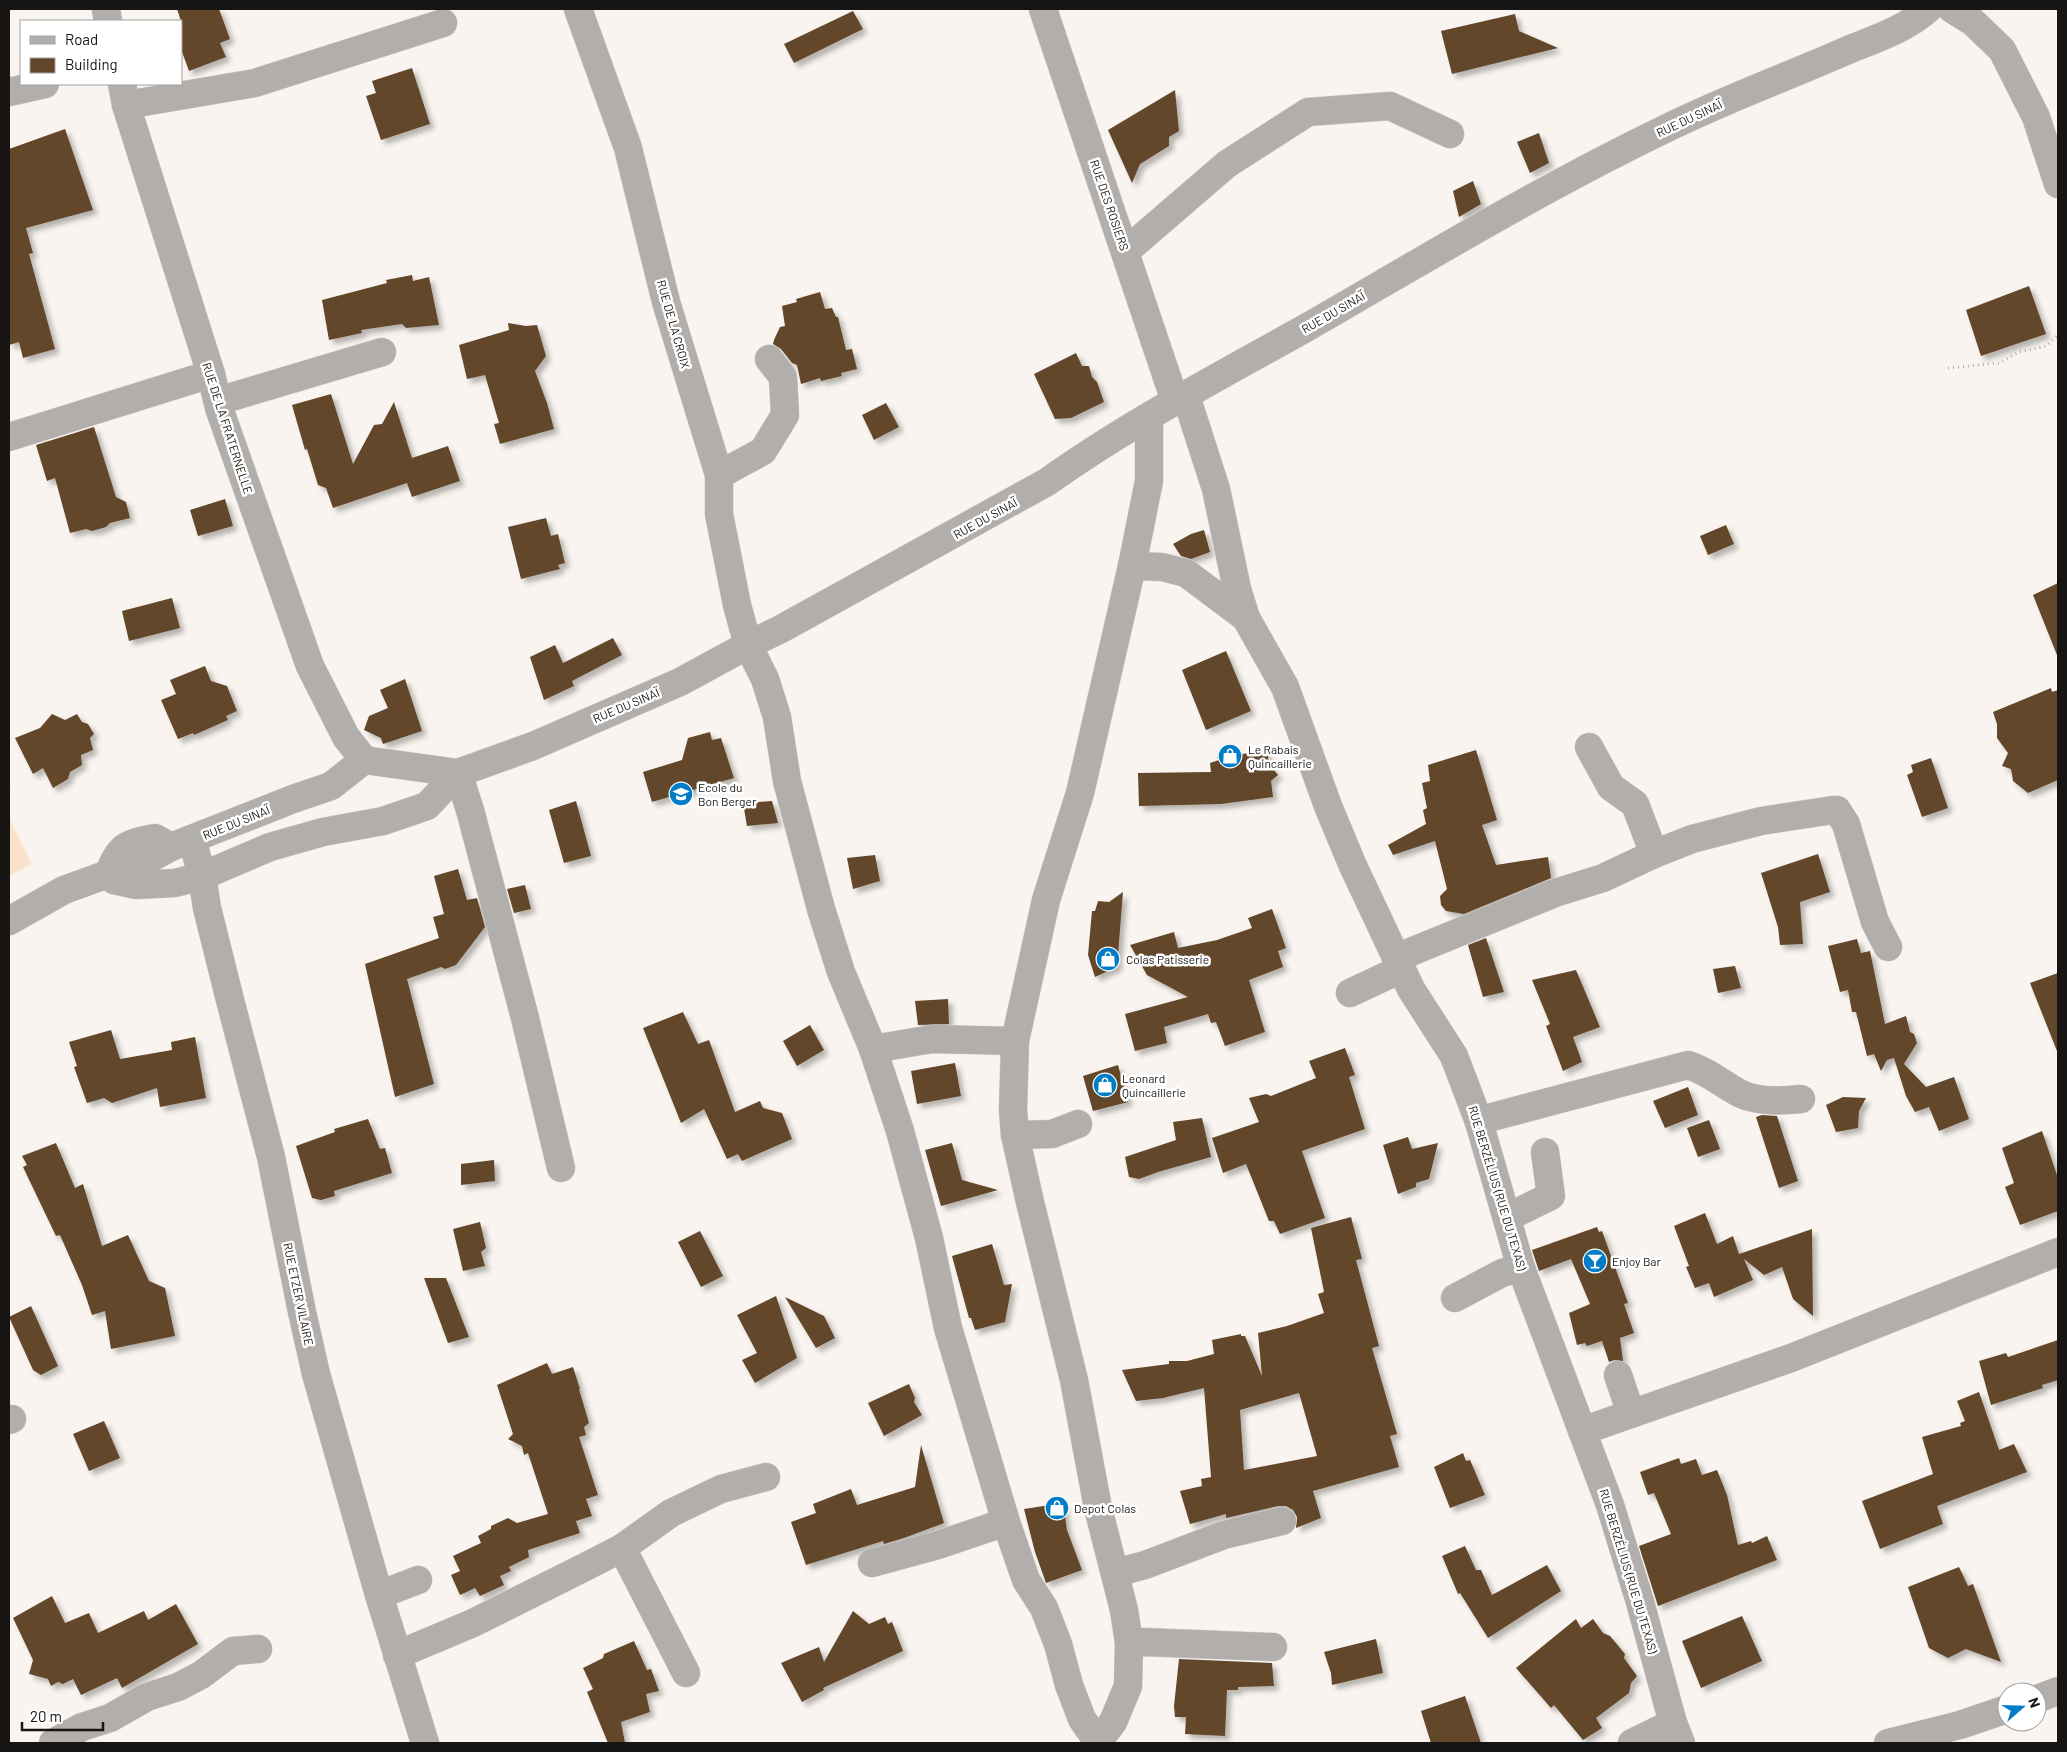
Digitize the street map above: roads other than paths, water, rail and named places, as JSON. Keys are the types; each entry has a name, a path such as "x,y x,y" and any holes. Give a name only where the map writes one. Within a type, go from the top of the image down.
{"street":[{"name":"RUE DE LA CROIX","path":"578,9 628,148 666,302 719,475 720,514 737,605 748,645 765,679 777,717 787,781 821,909 842,972 873,1050 900,1132 929,1238 948,1328 1006,1522 1026,1580 1044,1608 1058,1644 1082,1719 1097,1743"},
{"name":"RUE DES ROSIERS","path":"1043,9 1126,251 1158,353 1180,399"},
{"name":"RUE DU SINAÏ","path":"9,921 64,890 331,786 364,760 458,773 533,746 680,682 781,629 1039,487 1087,454 1180,399 1431,256 1632,145 1725,101 1772,84 1888,33 1920,16 1928,9"},
{"path":"1952,9 1973,22 2002,50 2036,117 2058,184"},
{"path":"124,95 254,83 443,24"},
{"path":"9,92 40,85"},
{"name":"RUE DE LA FRATERNELLE","path":"124,95 218,401 310,666 346,737 364,760"},
{"path":"1126,251 1227,164 1308,112 1390,106 1450,134"},
{"path":"218,401 382,352"},
{"path":"719,475 763,451 785,415 783,378 770,359"},
{"path":"9,437 211,374"},
{"name":"RUE BERZÉLIUS (RUE DU TEXAS)","path":"1180,399 1216,489 1237,589 1246,618 1285,688 1339,831 1410,989 1454,1056 1480,1122 1521,1268 1613,1514 1677,1733"},
{"path":"1097,1743 1113,1722 1128,1686 1130,1643 1115,1573 1098,1508 1074,1380 1015,1135 1013,1110 1015,1041 1046,900 1080,793 1132,566 1149,481 1149,417"},
{"path":"1132,566 1162,567 1186,573 1246,618"},
{"path":"1589,747 1611,787 1635,804 1654,854"},
{"path":"110,871 114,880 136,885 175,883 202,876 270,846 323,832 383,821 427,806 458,773 470,810 525,1018 561,1168"},
{"path":"1350,993 1399,963 1555,893 1603,878 1654,854 1692,840 1761,821 1833,810 1838,810 1846,824 1875,922 1888,947"},
{"name":"RUE ETZER VILAIRE","path":"181,843 202,876 211,927 271,1157 316,1374 379,1595 425,1743"},
{"path":"873,1050 932,1038 1015,1041"},
{"path":"1480,1122 1492,1116 1688,1065 1701,1068 1742,1094 1778,1101 1801,1099"},
{"path":"1015,1135 1052,1134 1078,1124"},
{"path":"1508,1217 1551,1196 1545,1152"},
{"path":"1582,1431 1791,1358 2058,1252"},
{"path":"1456,1298 1502,1273 1521,1268"},
{"path":"1618,1375 1631,1414"},
{"path":"397,1655 472,1623 622,1548 671,1513 721,1489 766,1477"},
{"path":"1115,1573 1145,1565 1224,1535 1282,1521"},
{"path":"872,1563 938,1545 1006,1522"},
{"path":"622,1548 686,1673"},
{"path":"379,1595 418,1580"},
{"path":"1130,1643 1273,1647"},
{"path":"53,1743 82,1727 110,1718 147,1697 178,1687 201,1675 233,1651 258,1649"},
{"path":"1888,1743 1963,1734 1997,1715"},
{"path":"1632,1743 1677,1733"}],"place":[{"name":"Le Rabais Quincaillerie","path":"1230,756"},
{"name":"Ecole du Bon Berger","path":"681,794"},
{"name":"Colas Patisserie","path":"1108,959"},
{"name":"Leonard Quincaillerie","path":"1105,1085"},
{"name":"Enjoy Bar","path":"1595,1261"},
{"name":"Depot Colas","path":"1057,1508"}]}
